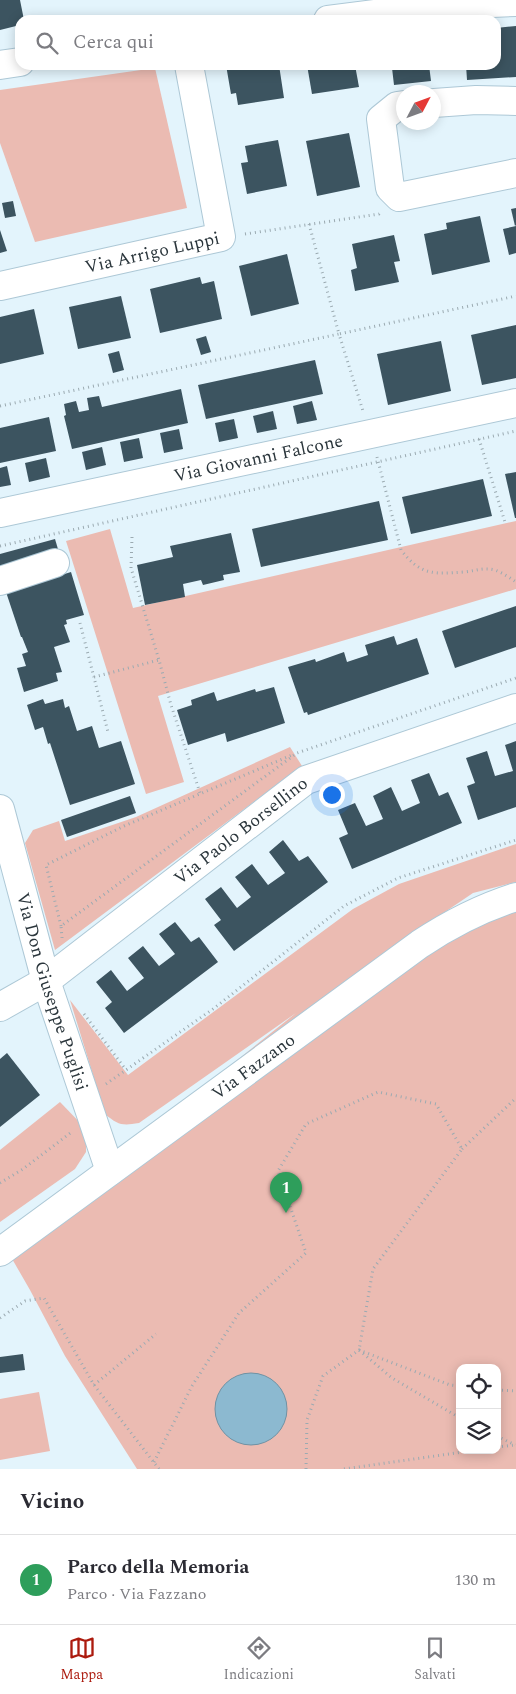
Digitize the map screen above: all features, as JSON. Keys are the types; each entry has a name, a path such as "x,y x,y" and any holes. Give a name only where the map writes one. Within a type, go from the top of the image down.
{"street":[{"path":"367,15 444,5 516,2"},
{"path":"0,65 15,63"},
{"name":"Via Arrigo Luppi","path":"0,286 221,237 190,70"},
{"path":"441,102 476,100 516,101"},
{"path":"396,107 381,119 390,188 399,197 516,173"},
{"name":"Via Giovanni Falcone","path":"0,513 516,403"},
{"path":"0,581 55,563"},
{"name":"Via Paolo Borsellino","path":"0,1008 46,980 306,780 516,708"},
{"name":"Via Don Giuseppe Puglisi","path":"0,810 46,980 110,1171"},
{"name":"Via Fazzano","path":"0,1252 420,944 442,929 465,917 491,905 516,897"}],"path":[{"path":"221,237 379,214 399,197"},
{"path":"309,224 339,334 516,296"},
{"path":"0,546 516,431"},
{"path":"480,439 505,522"},
{"path":"132,537 131,568 200,794"},
{"path":"80,622 108,732"},
{"path":"94,677 159,660"},
{"path":"61,926 46,865 124,826 297,753"},
{"path":"0,1183 23,1169 104,1104 102,1089 104,1085 213,1009 344,906 398,878 516,840"},
{"path":"154,1462 192,1386 239,1313 306,1253 278,1171 306,1124 378,1092 436,1104 462,1149"},
{"path":"306,1469 307,1420 323,1376 359,1350 373,1269 462,1149 516,1098"},
{"path":"0,1317 25,1301 44,1298 94,1384 159,1469"},
{"path":"94,1384 156,1334"},
{"path":"359,1350 456,1385"},
{"path":"359,1350 392,1378 456,1416"},
{"path":"501,1390 516,1391"},
{"path":"501,1438 516,1445"},
{"path":"501,1447 516,1445"},
{"path":"344,1469 456,1453"}],"shaded area":[{"path":"141,70 155,70 187,208 35,242 0,143 0,90"},
{"path":"516,521 516,589 158,696 184,782 146,794 66,541 110,529 133,608"},
{"path":"290,747 302,766 55,950 25,843 33,830 59,821 65,841 136,817"},
{"path":"516,844 516,882 473,893 439,916 472,899 516,888 516,1469 137,1469 65,1356 11,1257 101,1169 296,1013 139,1123 124,1124 113,1120 105,1114 70,1000 128,1075 353,909 399,884"},
{"path":"60,1102 86,1129 86,1152 75,1169 0,1222 0,1150"},
{"path":"39,1392 50,1451 0,1460 0,1399"}],"water":[{"path":"251,1373 271,1379 281,1389 287,1409 281,1429 271,1439 251,1445 231,1439 221,1429 215,1409 221,1389 231,1379"}],"building":[{"path":"0,0 20,0 23,15 15,15 15,26 0,30"},
{"path":"516,26 516,77 467,80 466,70 501,70 501,28"},
{"path":"227,70 280,70 284,98 238,105 236,93 231,94"},
{"path":"308,70 356,70 359,87 312,94"},
{"path":"392,70 430,70 431,81 394,85"},
{"path":"349,133 360,187 317,196 306,141"},
{"path":"278,140 287,186 247,194 241,163 248,162 245,146"},
{"path":"13,201 16,216 5,218 2,203"},
{"path":"516,208 516,225 515,226 511,209"},
{"path":"480,216 490,262 432,275 424,234 447,229 446,223"},
{"path":"516,226 516,253 509,255 503,229"},
{"path":"0,230 7,251 0,253"},
{"path":"394,235 400,261 394,262 399,282 355,291 351,270 357,268 352,244"},
{"path":"287,254 299,304 251,316 239,266"},
{"path":"200,277 202,284 214,281 222,319 160,333 150,289"},
{"path":"121,296 131,338 78,349 69,307"},
{"path":"34,309 44,354 0,364 0,317"},
{"path":"516,325 516,378 482,385 471,335"},
{"path":"206,336 211,352 201,355 196,339"},
{"path":"441,341 451,391 388,405 377,354"},
{"path":"119,351 124,370 113,373 108,354"},
{"path":"315,360 323,394 206,419 198,385"},
{"path":"181,389 188,423 72,449 64,416 66,415 64,404 76,401 79,412 89,410 87,398 99,396 102,407"},
{"path":"312,401 317,420 297,424 293,406"},
{"path":"273,411 277,429 257,433 253,416"},
{"path":"49,417 56,451 0,463 0,428"},
{"path":"234,419 238,438 219,442 215,423"},
{"path":"179,429 183,449 164,453 160,433"},
{"path":"139,438 143,458 124,462 120,442"},
{"path":"102,447 106,465 86,470 82,452"},
{"path":"46,458 50,477 29,482 25,463"},
{"path":"7,466 11,485 0,487 0,468"},
{"path":"516,472 516,518 515,518 505,474"},
{"path":"483,479 492,516 411,534 402,497"},
{"path":"379,501 388,540 261,567 252,529"},
{"path":"231,533 240,572 223,575 224,580 203,585 201,580 183,584 185,597 145,605 137,565 173,557 170,546"},
{"path":"55,539 60,556 0,574 0,554"},
{"path":"71,572 84,615 66,620 67,624 64,625 70,642 54,647 62,672 56,673 58,681 24,692 17,668 26,666 22,654 28,652 6,592"},
{"path":"516,606 516,647 455,668 442,631"},
{"path":"394,636 397,645 417,638 429,674 308,715 307,712 304,713 288,667 315,659 316,662 344,652 347,662 368,655 365,645"},
{"path":"274,687 285,723 227,742 225,733 188,745 177,710 192,705 191,700 214,692 217,701 255,689 256,692"},
{"path":"43,699 45,704 63,699 65,708 69,706 77,731 92,726 99,748 121,741 135,784 70,805 50,743 48,744 43,727 35,730 27,705"},
{"path":"516,741 516,807 478,820 467,786 475,783 466,758 487,751 495,776 513,771 505,745"},
{"path":"429,773 439,796 448,792 462,823 352,869 339,838 348,834 338,810 355,803 366,826 383,819 373,796 391,787 402,811 420,803 411,780"},
{"path":"130,796 136,813 67,837 61,820"},
{"path":"283,840 299,861 308,856 328,882 234,951 214,925 221,920 205,899 221,887 237,908 251,897 235,877 252,864 268,885 285,873 269,852"},
{"path":"175,922 191,942 199,937 218,962 124,1033 105,1008 112,1002 96,982 111,970 127,991 144,978 128,958 143,946 159,966 175,954 159,934"},
{"path":"7,1053 40,1095 0,1127 0,1059"},
{"path":"23,1354 25,1370 0,1373 0,1357"}],"place":[{"name":"Parco della Memoria","path":"286,1213"}]}
